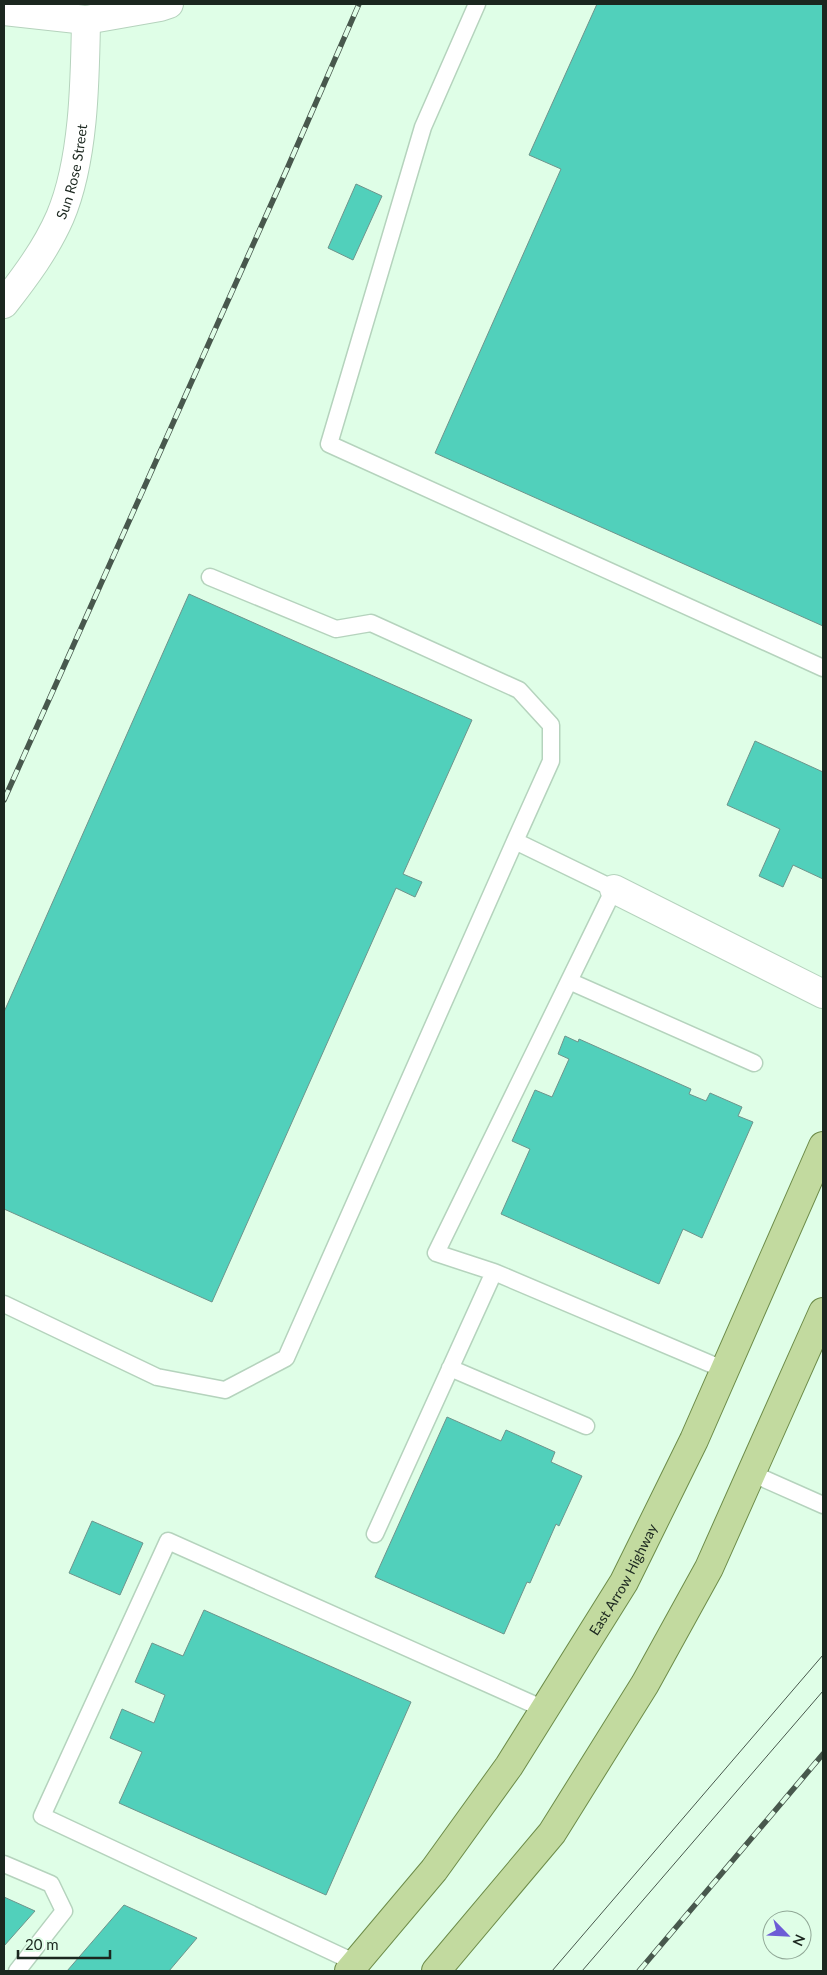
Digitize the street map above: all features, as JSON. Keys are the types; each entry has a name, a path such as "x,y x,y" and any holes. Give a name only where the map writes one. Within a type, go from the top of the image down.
{"main road":[{"name":"East Arrow Highway","path":"352,1967 434,1870 508,1766 624,1582 694,1440 823,1146"},
{"path":"436,1971 552,1833 650,1676 710,1568 823,1312"}],"street":[{"path":"4,11 86,20 169,4"},
{"name":"Sun Rose Street","path":"4,304 33,267 60,217 76,166 85,73 86,20"},
{"path":"614,889 823,994"}],"lane":[{"path":"477,4 423,127 329,444 823,668"},
{"path":"4,1304 157,1377 196,1385 225,1390 286,1358 551,761 552,725 519,690 371,623 336,629 210,577"},
{"path":"514,841 614,889 436,1253 494,1272 725,1370"},
{"path":"569,981 754,1063"},
{"path":"375,1534 494,1272"},
{"path":"450,1368 586,1426"},
{"path":"752,1473 823,1505"},
{"path":"352,1967 42,1816 168,1541 544,1709"},
{"path":"4,1864 51,1884 64,1911 17,1971"}],"building":[{"path":"597,4 823,4 823,626 435,453 561,169 529,155"},
{"path":"356,184 382,196 353,260 328,248"},
{"path":"189,594 472,720 403,874 422,882 415,897 396,888 212,1302 4,1209 4,1012"},
{"path":"755,741 823,772 823,879 793,865 783,887 759,876 780,829 727,805"},
{"path":"565,1036 578,1042 579,1039 691,1089 689,1094 706,1101 710,1093 742,1107 738,1116 753,1122 702,1238 683,1229 659,1284 501,1214 530,1149 512,1141 535,1090 552,1097 569,1059 558,1054"},
{"path":"447,1417 501,1441 506,1430 555,1452 551,1462 582,1476 559,1526 556,1524 530,1583 527,1582 504,1634 375,1577"},
{"path":"92,1521 143,1543 120,1595 69,1573"},
{"path":"204,1610 411,1702 326,1895 119,1803 142,1752 110,1738 122,1709 154,1723 165,1695 135,1682 152,1643 183,1656"},
{"path":"4,1897 35,1911 4,1946"},
{"path":"124,1905 197,1938 169,1971 67,1971"}],"tram line":[{"path":"552,1971 823,1655"},
{"path":"582,1971 823,1691"}],"railway":[{"path":"4,800 359,4"},
{"path":"639,1971 823,1754"}]}
